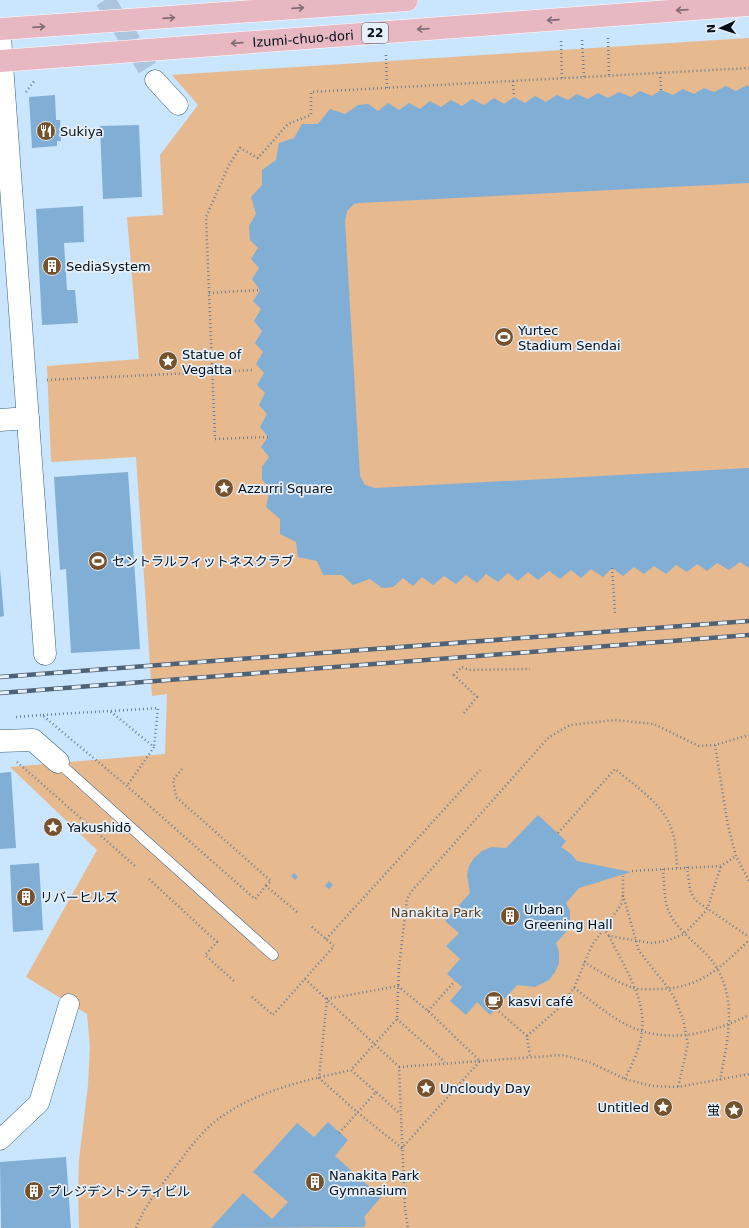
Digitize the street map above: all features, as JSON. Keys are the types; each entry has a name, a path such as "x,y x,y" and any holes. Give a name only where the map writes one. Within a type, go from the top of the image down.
{"main road":[{"path":"0,29 407,0"},
{"name":"Izumi-chuo-dori","path":"1,61 749,5"}],"street":[{"path":"0,37 45,654"},
{"path":"155,80 178,105"},
{"path":"0,420 28,418"},
{"path":"0,741 33,740 58,762"},
{"path":"0,1140 40,1103 69,1004"}],"lane":[{"path":"58,762 273,955"}],"path":[{"path":"608,38 609,76"},
{"path":"582,40 584,77"},
{"path":"561,41 562,78"},
{"path":"386,55 387,88"},
{"path":"268,437 215,439 206,217 229,165 240,148 258,158 288,124 311,115 311,92 749,68"},
{"path":"660,73 661,90"},
{"path":"513,81 514,97"},
{"path":"209,293 260,290"},
{"path":"45,380 254,370"},
{"path":"612,568 615,613"},
{"path":"464,713 477,697 454,675 462,667 469,670 530,669"},
{"path":"14,717 158,708 154,747 127,786"},
{"path":"110,711 154,747"},
{"path":"42,715 127,786 255,899 271,881 176,797 173,780 182,769"},
{"path":"136,1228 150,1200 190,1148 213,1124 230,1112 282,1087 351,1070 397,1019 398,986 405,907 411,892 549,737 570,725 615,720 654,724 699,746 715,745 749,735"},
{"path":"715,745 728,826 736,856 749,881"},
{"path":"11,762 17,762 135,866"},
{"path":"558,833 616,769 657,806 670,824 675,840 677,868"},
{"path":"326,939 480,770"},
{"path":"632,872 721,866 736,856"},
{"path":"609,936 651,943 666,941 684,934 707,910 721,866"},
{"path":"584,962 634,988 669,989 685,986 700,980 718,969 749,938 707,910 692,896 687,868"},
{"path":"663,869 666,902 674,922 684,934 699,946 718,969 724,983 729,1004 730,1024 720,1080"},
{"path":"623,876 624,895 636,941 645,960 669,989 675,999 687,1035 688,1044 678,1087"},
{"path":"149,879 217,942 205,955 234,981"},
{"path":"266,886 297,912"},
{"path":"528,1036 558,1009 574,988 592,945 621,906 624,895"},
{"path":"252,997 273,1015 334,946 311,926"},
{"path":"604,928 634,988 642,1013 642,1031 625,1080"},
{"path":"305,979 399,1067 405,1209 408,1228"},
{"path":"428,1011 455,981"},
{"path":"327,999 398,986"},
{"path":"398,986 428,1011 480,1061"},
{"path":"574,988 607,1014 642,1031 659,1034 687,1035 703,1033 730,1024 749,1015"},
{"path":"319,1078 327,999"},
{"path":"496,1009 528,1036 530,1057"},
{"path":"397,1019 445,1063"},
{"path":"399,1067 562,1055 589,1062 625,1080 652,1086 678,1087 749,1074"},
{"path":"402,1148 480,1061"},
{"path":"351,1070 400,1114"},
{"path":"319,1078 357,1112 402,1148"},
{"path":"339,1133 376,1092"}],"green space":[{"name":"Nanakita Park","path":"749,38 749,1228 79,1228 79,1160 88,1085 90,1047 87,1014 26,977 97,850 10,767 165,754 167,694 152,696 136,457 51,462 47,366 139,359 127,217 163,215 160,155 198,105 172,75"}],"building":[{"path":"747,85 749,87 749,183 359,203 354,204 347,211 345,221 360,476 365,485 375,488 749,468 749,568 740,562 729,570 717,563 707,571 697,564 687,572 676,565 666,574 654,566 644,574 634,567 623,576 612,568 603,577 591,569 581,578 571,570 560,579 549,571 538,580 528,572 518,581 508,573 498,582 486,574 477,583 466,575 456,584 444,576 433,585 422,577 413,586 403,578 393,587 382,588 370,579 353,585 342,575 323,575 317,561 298,557 296,542 280,534 280,519 266,507 270,490 262,479 262,467 269,457 261,447 268,437 260,427 267,414 259,405 265,393 257,385 264,373 256,364 263,352 255,343 262,331 254,321 261,309 253,301 260,290 252,279 259,268 251,259 258,248 250,240 249,226 256,214 251,197 262,185 262,170 276,160 279,143 294,138 302,124 318,124 330,109 345,114 358,105 368,104 378,111 388,103 399,110 409,103 420,109 430,101 441,107 451,100 462,106 472,99 484,105 494,98 504,104 514,97 525,103 535,96 546,102 557,95 568,100 577,94 588,99 598,93 608,98 619,92 631,97 640,91 652,96 661,90 673,95 683,89 694,94 704,88 714,92 726,86 736,91"},
{"name":"Sukiya","path":"55,95 56,120 60,120 61,141 57,141 57,146 32,148 29,97"},
{"path":"139,125 142,197 103,199 100,126"},
{"name":"SediaSystem","path":"83,206 84,242 64,243 67,290 75,290 78,323 42,325 36,209"},
{"path":"128,472 140,649 71,653 66,569 60,570 54,477"},
{"path":"0,569 4,616 0,617"},
{"path":"11,772 16,848 0,849 0,773"},
{"name":"Urban Greening Hall","path":"538,815 566,841 561,847 571,854 577,861 631,872 579,888 566,903 570,911 570,922 567,931 556,943 559,952 559,963 549,980 535,987 517,985 490,1015 477,1002 466,1015 450,1001 462,987 447,974 460,959 446,946 459,933 445,921 470,893 467,875 469,866 474,858 482,851 491,847 506,848"},
{"name":"リバーヒルズ","path":"39,863 43,930 13,932 10,865"},
{"path":"294,873 298,877 295,880 291,876"},
{"path":"329,881 333,885 329,889 325,886"},
{"name":"Nanakita Park Gymnasium","path":"328,1122 348,1140 335,1156 381,1197 364,1217 366,1223 364,1227 211,1228 243,1193 272,1219 288,1202 253,1172 297,1123 314,1137"},
{"name":"プレジデントシティビル","path":"66,1157 71,1228 1,1228 0,1162"}],"tunnel":[{"path":"105,0 155,80"}],"railway":[{"path":"0,677 749,621"},
{"path":"0,693 749,635"}],"place":[{"name":"Sukiya","path":"46,131"},
{"name":"SediaSystem","path":"52,266"},
{"name":"Yurtec Stadium Sendai","path":"504,337"},
{"name":"Statue of Vegatta","path":"168,361"},
{"name":"Azzurri Square","path":"224,488"},
{"name":"セントラルフィットネスクラブ","path":"98,561"},
{"name":"Yakushidō","path":"53,827"},
{"name":"リバーヒルズ","path":"26,897"},
{"name":"Urban Greening Hall","path":"510,916"},
{"name":"kasvi café","path":"494,1001"},
{"name":"Uncloudy Day","path":"426,1088"},
{"name":"Untitled","path":"663,1107"},
{"name":"蛍","path":"734,1110"},
{"name":"Nanakita Park Gymnasium","path":"315,1182"},
{"name":"プレジデントシティビル","path":"34,1191"}]}
